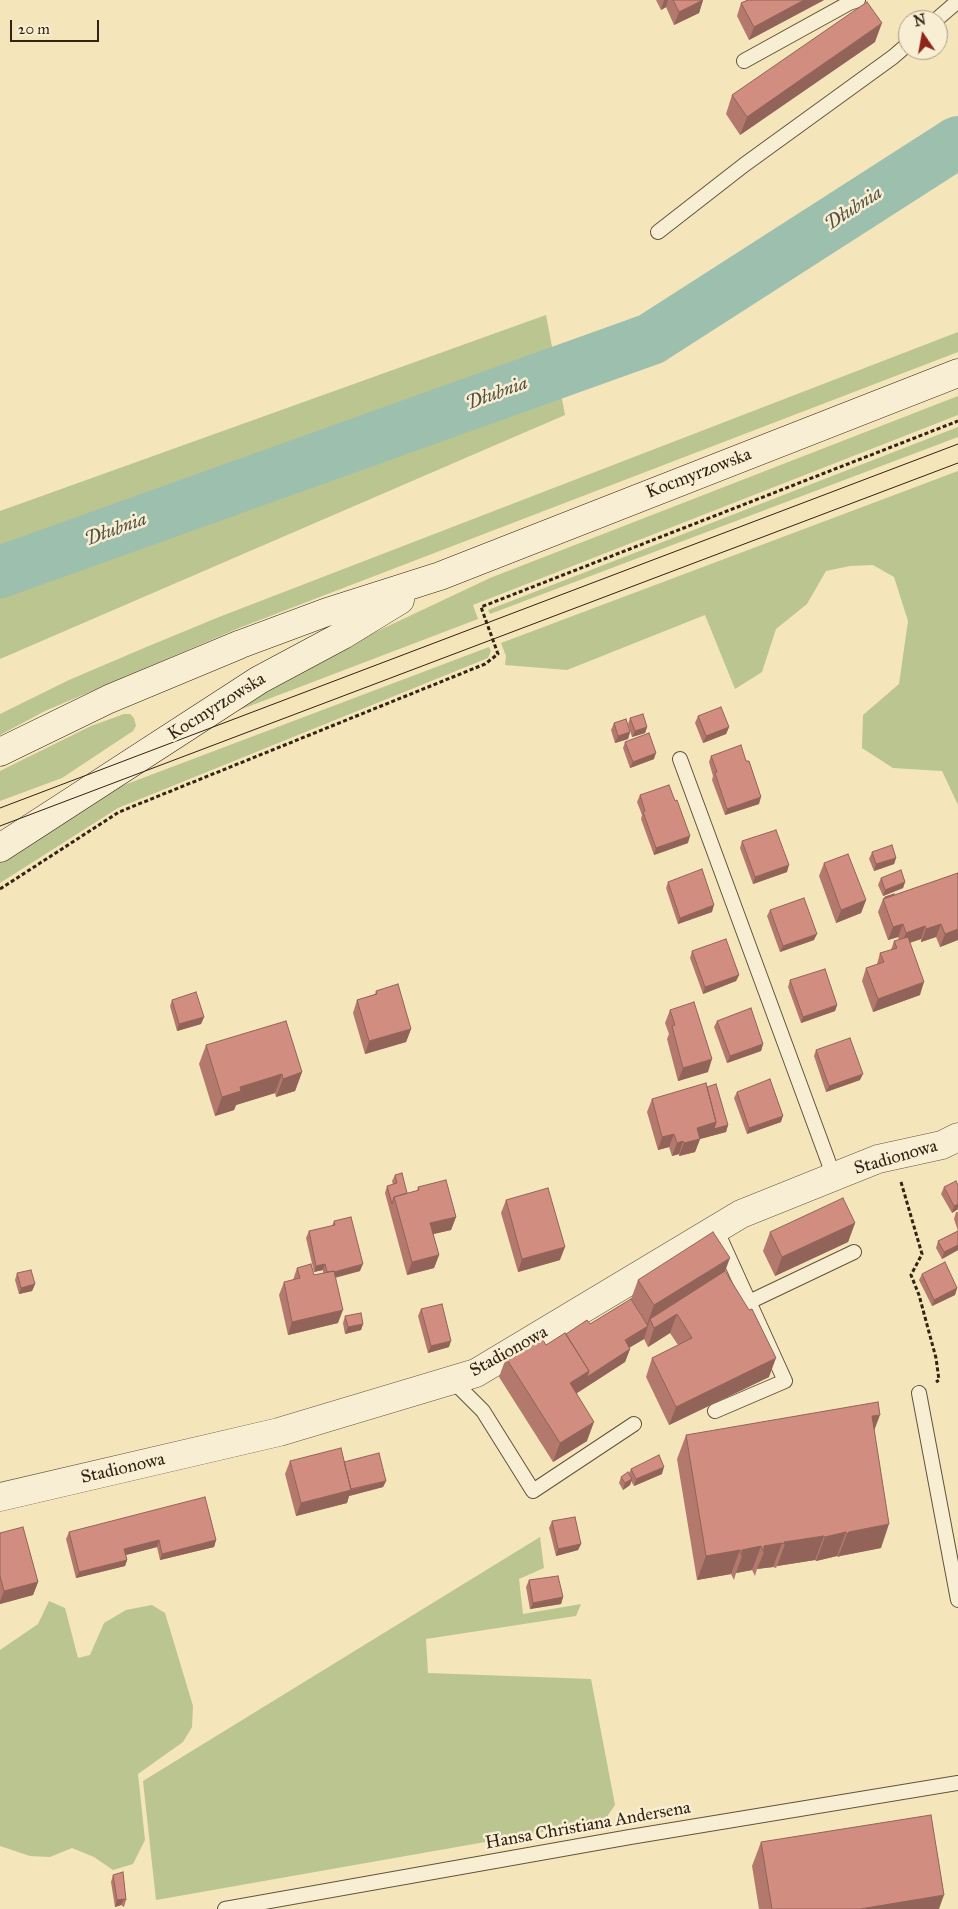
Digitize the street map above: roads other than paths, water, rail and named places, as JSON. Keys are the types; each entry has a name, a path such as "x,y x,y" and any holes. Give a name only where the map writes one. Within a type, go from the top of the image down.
{"main road":[{"name":"Kocmyrzowska","path":"0,752 109,699 241,644 327,612 440,576 958,374"},
{"name":"Kocmyrzowska","path":"0,848 259,680 343,634 440,576"},
{"name":"Stadionowa","path":"0,1497 279,1432 476,1373 741,1214 878,1159 942,1145 958,1137"}],"lane":[{"path":"744,62 849,3 858,0"},
{"path":"948,10 958,1"},
{"path":"658,232 744,165 898,53"},
{"path":"680,759 834,1177"},
{"path":"715,1411 785,1381 716,1229"},
{"path":"749,1302 854,1252"},
{"path":"452,1380 483,1411 533,1492 634,1424"},
{"path":"919,1393 958,1600"},
{"name":"Hansa Christiana Andersena","path":"225,1909 630,1837 958,1783"}],"waterway":[{"name":"Dłubnia","path":"0,572 651,339 958,142"}],"tram line":[{"path":"0,808 958,444"},
{"path":"0,826 958,463"}]}
